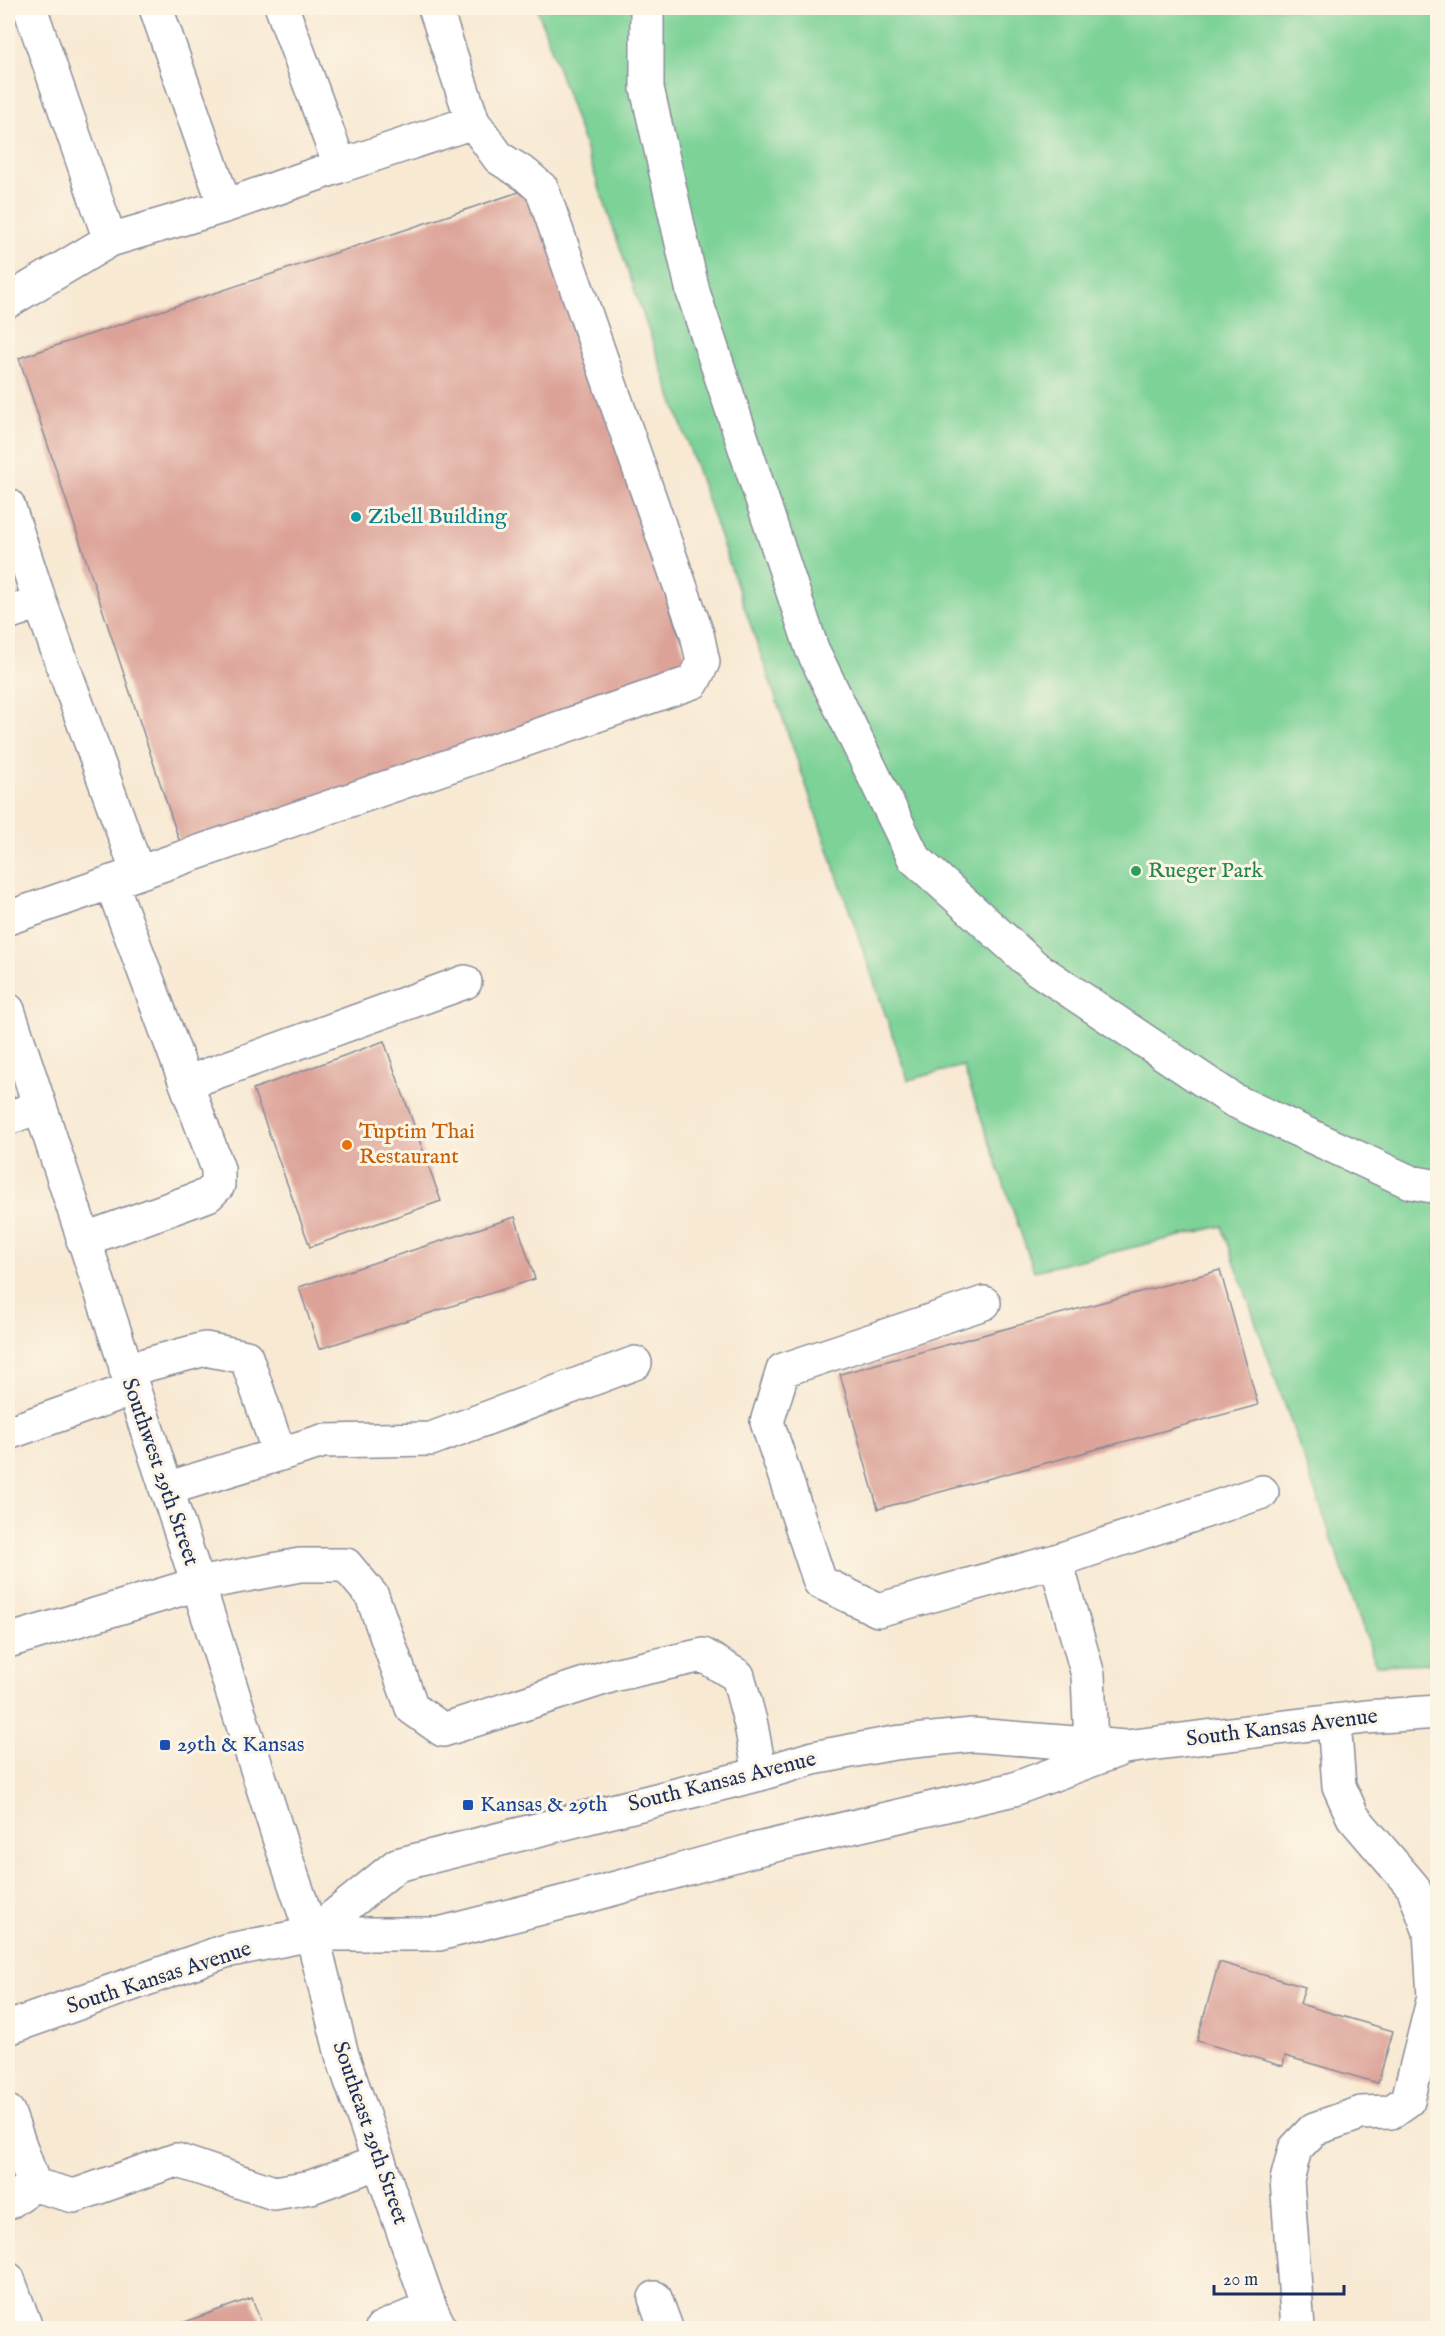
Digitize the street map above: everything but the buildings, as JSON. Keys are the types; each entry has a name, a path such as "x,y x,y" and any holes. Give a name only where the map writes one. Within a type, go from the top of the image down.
{"main road":[{"path":"30,8 110,240"},
{"path":"156,8 225,206"},
{"path":"282,8 340,166"},
{"path":"8,918 693,682 703,662 697,634 542,189 526,175 499,158 473,122 435,8"},
{"path":"647,8 647,88 693,292 812,649 914,858 1036,968 1233,1100 1410,1182 1437,1187"},
{"path":"8,300 110,240 225,206 473,122"},
{"path":"8,505 40,602 186,1083 218,1169 218,1185 208,1195 83,1240"},
{"path":"8,613 40,602"},
{"path":"186,1083 465,982"},
{"name":"Southwest 29th Street","path":"8,1010 312,1934"},
{"path":"8,1118 39,1107"},
{"path":"984,1303 783,1370 767,1422 820,1582 878,1610 1056,1561 1262,1492"},
{"path":"8,1433 205,1349 246,1357 279,1453"},
{"path":"166,1489 323,1441 431,1439 635,1364"},
{"path":"1056,1561 1088,1675 1091,1744"},
{"path":"8,1641 198,1584 300,1564 346,1565 372,1596 412,1708 443,1730 613,1675 703,1655 738,1676 751,1725 760,1774"},
{"name":"South Kansas Avenue","path":"312,1934 397,1865 760,1774 813,1758 882,1745 973,1735 1126,1747 1334,1721 1437,1712"},
{"path":"1298,2328 1287,2180 1295,2149 1314,2129 1361,2113 1391,2112 1408,2100 1434,1997 1430,1932 1413,1887 1353,1816 1343,1796 1339,1786 1334,1721"},
{"name":"South Kansas Avenue","path":"8,2028 225,1951 312,1934 439,1934 750,1851 1014,1789 1126,1747"},
{"name":"Southeast 29th Street","path":"312,1934 342,2055 435,2318"},
{"path":"8,2112 21,2194 74,2196 176,2160 274,2193 311,2187 379,2163"},
{"path":"8,2279 26,2328"},
{"path":"382,2328 435,2318"}],"green space":[{"name":"Rueger Park","path":"537,8 1437,8 1437,1663 1376,1665 1222,1226 1034,1271 963,1066 908,1080"}],"place":[{"name":"Zibell Building","path":"356,517"},
{"name":"Rueger Park","path":"1136,871"},
{"name":"Tuptim Thai Restaurant","path":"347,1145"},
{"name":"29th & Kansas","path":"165,1745"},
{"name":"Kansas & 29th","path":"468,1805"}]}
